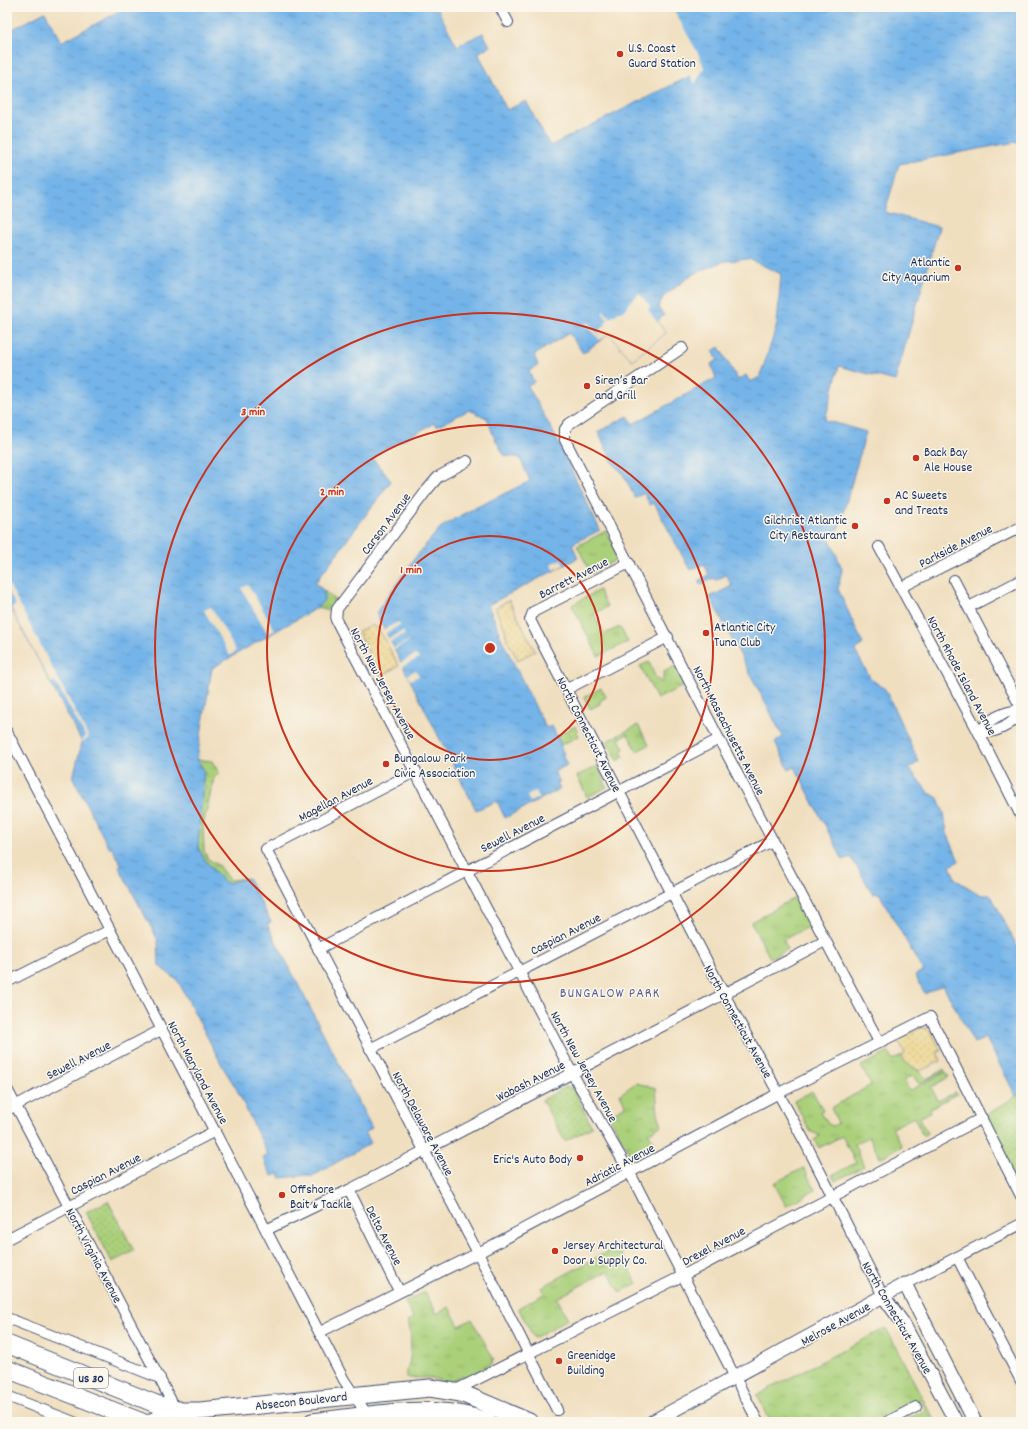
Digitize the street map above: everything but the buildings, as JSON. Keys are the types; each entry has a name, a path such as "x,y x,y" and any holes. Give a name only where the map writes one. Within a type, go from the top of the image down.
{"highway":[{"name":"Absecon Boulevard","path":"7,1344 156,1404 179,1416 200,1411 430,1388 454,1391 529,1422"},
{"name":"US 30","path":"7,1369 142,1422"},
{"name":"Absecon Boulevard","path":"312,1422 370,1419 436,1410 464,1414 488,1422"}],"street":[{"path":"500,7 508,22"},
{"name":"North Massachusetts Avenue","path":"682,348 565,429 565,440 772,841 879,1042"},
{"name":"Carson Avenue","path":"336,614 337,609 434,481 467,461"},
{"name":"Parkside Avenue","path":"902,587 1021,527"},
{"name":"North Rhode Island Avenue","path":"879,547 902,587 1021,816"},
{"name":"Barrett Avenue","path":"530,616 533,612 629,563"},
{"path":"954,580 1021,710 1010,711 988,722 979,733"},
{"path":"969,607 1021,580"},
{"name":"North New Jersey Avenue","path":"336,614 336,620 468,870 572,1073 630,1173 758,1422"},
{"name":"North Connecticut Avenue","path":"530,616 530,620 619,792 724,994 779,1093 882,1296 904,1323 956,1422"},
{"path":"567,689 668,637"},
{"name":"North Maryland Avenue","path":"7,732 266,1230 354,1395 370,1419"},
{"name":"Sewell Avenue","path":"318,949 719,739"},
{"name":"Magellan Avenue","path":"266,849 416,771"},
{"name":"Caspian Avenue","path":"370,1049 772,841"},
{"name":"North Delaware Avenue","path":"266,849 478,1253 557,1410"},
{"path":"7,982 110,930"},
{"name":"Wabash Avenue","path":"266,1230 349,1190 825,941"},
{"name":"Adriatic Avenue","path":"320,1332 399,1291 478,1253 779,1093 930,1017 982,1118"},
{"name":"Sewell Avenue","path":"11,1108 161,1030"},
{"name":"North Virginia Avenue","path":"7,1089 11,1108 69,1206 179,1416"},
{"path":"982,1118 1021,1196"},
{"name":"Drexel Avenue","path":"454,1391 528,1352 682,1276 982,1118"},
{"name":"Caspian Avenue","path":"7,1239 215,1131"},
{"name":"Delta Avenue","path":"349,1190 399,1291"},
{"name":"Melrose Avenue","path":"652,1422 735,1378 882,1296 1021,1224"},
{"path":"957,1257 1021,1381"},
{"name":"North Connecticut Avenue","path":"905,1284 975,1422"},
{"path":"7,1318 160,1378"},
{"path":"7,1396 74,1422"},
{"path":"887,1422 916,1407"},
{"path":"145,1422 160,1414 179,1416"}],"green space":[{"path":"606,531 620,558 591,573 577,546"},
{"path":"315,583 336,601 327,611 318,607 311,611"},
{"path":"599,590 607,607 594,614 604,634 620,627 628,642 598,656 572,605"},
{"path":"649,662 655,677 662,683 664,672 675,666 685,685 657,699 640,666"},
{"path":"601,688 606,696 605,698 600,701 600,704 590,709 584,697"},
{"path":"638,725 649,745 637,751 628,734 619,739 624,749 621,751 624,757 617,761 607,741"},
{"path":"575,726 579,736 561,745 557,736"},
{"path":"196,759 212,761 219,773 214,778 203,826 204,851 208,859 218,865 229,880 248,878 256,894 207,895 191,813"},
{"path":"597,766 607,787 587,797 577,776"},
{"path":"796,897 811,925 783,940 788,949 770,958 751,922"},
{"path":"889,1052 893,1060 902,1056 907,1063 920,1072 926,1079 944,1069 945,1071 919,1084 913,1076 904,1079 909,1091 946,1072 949,1077 931,1087 938,1101 956,1092 957,1094 929,1109 930,1112 919,1118 927,1133 923,1136 914,1117 892,1128 902,1146 880,1158 869,1137 854,1144 864,1166 835,1181 832,1175 856,1163 842,1136 819,1148 814,1140 820,1136 810,1131 794,1101 812,1091 823,1110 820,1112 823,1118 825,1118 828,1124 833,1126 838,1123 831,1108 871,1085 861,1066"},
{"path":"636,1083 656,1088 658,1114 662,1125 648,1133 655,1143 631,1156 609,1115 626,1106 620,1094"},
{"path":"566,1087 573,1088 592,1127 565,1141 542,1100"},
{"path":"1021,1093 1021,1196 982,1118"},
{"path":"804,1168 815,1190 786,1206 774,1183"},
{"path":"108,1201 134,1251 112,1262 86,1212"},
{"path":"618,1246 637,1284 620,1292 608,1271 557,1298 568,1319 534,1338 518,1308 544,1294 542,1287"},
{"path":"425,1292 437,1314 449,1307 459,1326 472,1319 494,1360 492,1361 493,1363 465,1378 463,1375 449,1383 431,1378 407,1378 411,1348 408,1321 413,1318 405,1302"},
{"path":"886,1328 935,1422 902,1422 926,1410 920,1399 876,1422 771,1422 757,1395"},
{"path":"438,1417 464,1422 390,1422 394,1421"}],"sand":[{"path":"509,600 535,651 518,660 507,640 505,629 495,608"},
{"path":"370,625 378,628 399,666 380,676 358,632"},
{"path":"921,1028 926,1028 932,1033 941,1051 937,1052 941,1061 920,1071 905,1063 902,1056 905,1054 898,1040"}],"water":[{"path":"128,7 437,7 457,46 483,33 490,46 478,53 507,110 526,101 550,146 690,76 696,71 661,7 1021,7 1021,141 899,164 885,212 939,227 895,381 839,366 825,420 866,432 839,528 828,534 842,569 838,589 863,644 855,651 871,679 885,689 919,762 909,768 928,792 938,798 944,813 947,833 959,861 950,866 956,880 981,895 991,895 1021,954 1021,973 1019,975 1021,978 1021,1093 1016,1096 986,1038 974,1043 943,985 925,994 915,975 923,971 879,893 873,894 851,857 843,860 795,767 789,770 775,742 783,737 710,597 732,586 726,575 716,580 714,578 701,585 698,581 709,575 704,564 690,570 654,503 650,505 644,493 635,498 622,472 615,466 598,432 628,416 633,424 716,378 711,364 718,360 713,351 719,347 738,380 746,375 750,382 760,377 777,325 781,274 749,259 725,261 691,275 663,297 658,308 664,315 657,321 666,333 632,360 609,334 583,353 569,333 534,355 538,365 529,371 534,382 528,386 553,432 600,530 572,544 578,558 488,605 499,631 498,632 546,728 552,726 561,745 560,746 564,754 562,755 567,765 554,772 560,782 557,784 560,789 505,818 497,801 476,810 376,613 414,559 440,528 463,514 530,481 520,458 504,455 494,437 487,418 469,410 437,426 435,423 383,450 373,459 391,481 315,583 324,591 324,600 318,607 212,668 197,759 204,770 198,847 204,859 224,882 228,883 248,878 271,922 267,924 372,1128 365,1132 371,1143 311,1177 308,1175 281,1178 279,1174 272,1176 263,1158 268,1155 236,1088 224,1069 178,981 159,966 158,940 119,867 121,864 112,848 109,848 73,778 82,742 7,601 7,32 45,12 61,42"}],"pier":[{"path":"437,7 439,7 456,41 455,41"},
{"path":"659,7 672,7 699,55 704,68 695,84 689,74 694,70"},
{"path":"638,292 650,306 648,310 666,333 632,360 609,334 600,340 586,324 588,322 601,337 598,331 606,325 605,323 608,320 602,312 604,311 610,318 621,312 629,306 627,305 631,301 629,299 632,300 638,295"},
{"path":"561,559 564,565 554,570 551,564"},
{"path":"7,581 89,738 82,742 81,740 86,737 55,681 51,683 11,608 16,605 7,589"},
{"path":"248,585 275,630 268,634 241,588"},
{"path":"211,607 236,651 230,656 204,610"},
{"path":"399,622 400,625 386,633 389,639 403,631 405,634 390,642 394,648 408,641 394,650 400,663 415,655 419,658 401,667 382,630"},
{"path":"416,670 419,676 410,680 407,675"},
{"path":"536,791 539,797 530,802 527,796"}],"place":[{"name":"U.S. Coast Guard Station","path":"620,54"},
{"name":"Atlantic City Aquarium","path":"958,268"},
{"name":"Siren’s Bar and Grill","path":"587,386"},
{"name":"Back Bay Ale House","path":"916,458"},
{"name":"AC Sweets and Treats","path":"887,501"},
{"name":"Gilchrist Atlantic City Restaurant","path":"855,526"},
{"name":"Atlantic City Tuna Club","path":"706,633"},
{"name":"Bungalow Park Civic Association","path":"386,764"},
{"name":"Eric's Auto Body","path":"580,1158"},
{"name":"Offshore Bait & Tackle","path":"282,1195"},
{"name":"Jersey Architectural Door & Supply Co.","path":"555,1251"},
{"name":"Greenidge Building","path":"559,1361"}],"district":[{"name":"BUNGALOW PARK","path":"610,992"}]}
